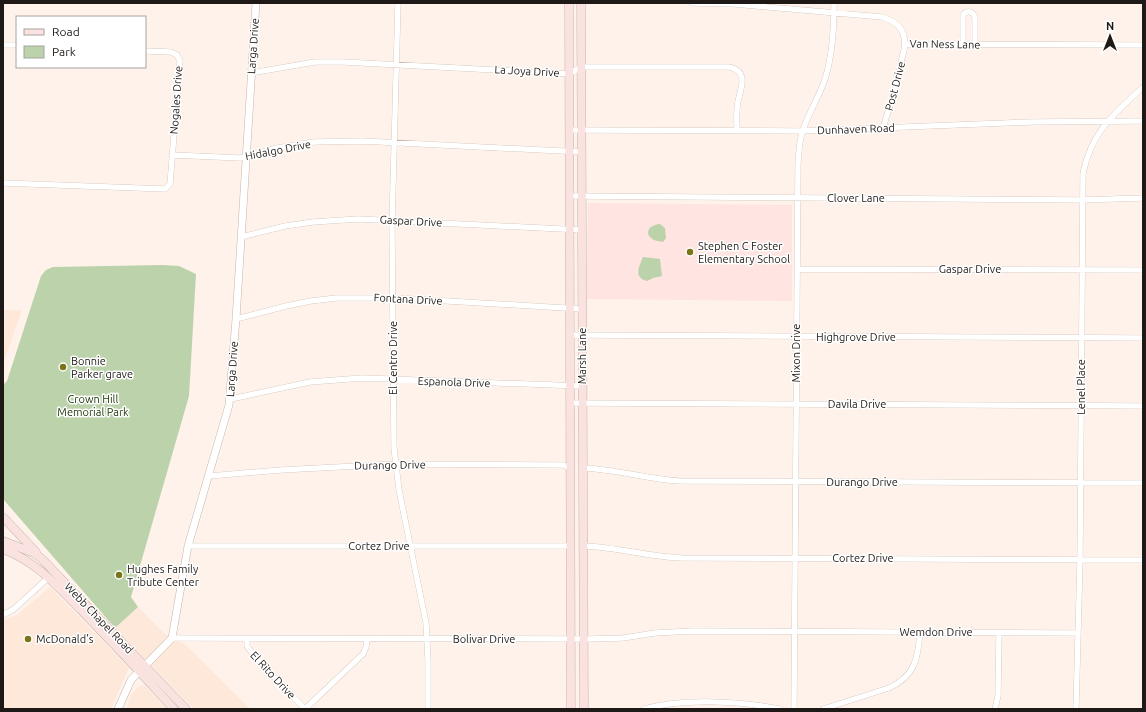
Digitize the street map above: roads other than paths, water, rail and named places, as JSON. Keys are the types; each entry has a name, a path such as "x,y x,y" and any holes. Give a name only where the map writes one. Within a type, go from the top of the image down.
{"main road":[{"name":"Marsh Lane","path":"569,3 571,709"},
{"name":"Marsh Lane","path":"581,3 584,709"},
{"path":"570,468 583,468"},
{"path":"3,517 38,555"},
{"name":"Webb Chapel Road","path":"3,541 17,545 38,555 55,572 95,619 142,668 186,709"},
{"path":"570,546 583,546"},
{"name":"Webb Chapel Road","path":"3,549 24,558 39,569 95,619"},
{"path":"48,578 55,572"},
{"name":"Webb Chapel Road","path":"142,668 174,709"}],"street":[{"name":"Larga Drive","path":"172,638 188,546 231,399 256,3"},
{"name":"El Centro Drive","path":"398,3 393,220 393,379 395,464 399,490 422,597 428,639 428,709"},
{"name":"Van Ness Lane","path":"692,3 734,4 888,19 901,28 904,35 905,44 1143,45"},
{"name":"Mixon Drive","path":"794,709 798,163 802,131 825,79 833,41 834,3"},
{"path":"963,45 963,17 964,14 968,12 973,14 975,17 975,45"},
{"name":"Post Drive","path":"883,128 898,80 905,44"},
{"path":"3,45 16,45"},
{"name":"Nogales Drive","path":"146,51 171,52 177,55 180,61 172,155"},
{"name":"La Joya Drive","path":"252,73 315,62 396,64 569,74 581,67"},
{"path":"581,67 734,68 741,75 743,83 736,114 737,131"},
{"name":"Lenel Place","path":"1076,709 1080,560 1081,270 1083,173 1094,142 1107,121 1143,87"},
{"name":"Dunhaven Road","path":"569,130 802,131 1032,122 1143,121"},
{"name":"Hidalgo Drive","path":"172,155 240,158 246,155 277,148 314,142 362,141 582,152"},
{"path":"3,183 165,189 169,187 170,184 172,155"},
{"name":"Clover Lane","path":"569,196 1082,200 1143,198"},
{"name":"Gaspar Drive","path":"241,237 285,226 313,222 358,219 582,230"},
{"name":"Gaspar Drive","path":"797,269 1143,270"},
{"name":"Fontana Drive","path":"236,319 286,306 336,298 393,298 582,309"},
{"name":"Highgrove Drive","path":"570,335 1143,338"},
{"name":"Espanola Drive","path":"231,399 310,382 362,378 582,386"},
{"name":"Davila Drive","path":"570,403 1143,406"},
{"name":"Durango Drive","path":"209,476 310,468 395,464 563,466 570,468"},
{"name":"Durango Drive","path":"583,468 614,470 665,480 1143,483"},
{"name":"Cortez Drive","path":"188,546 570,546"},
{"name":"Cortez Drive","path":"583,546 620,549 666,557 1143,560"},
{"path":"3,615 14,609 48,578"},
{"name":"Bolivar Drive","path":"172,638 584,639 623,638 655,633 692,631 795,632"},
{"name":"Wemdon Drive","path":"795,632 1078,633"},
{"path":"823,709 889,688 899,683 910,672 916,662 919,649 920,632"},
{"path":"995,709 998,696 999,633"},
{"path":"118,709 131,680 172,638"},
{"name":"El Rito Drive","path":"247,639 247,646 254,657 305,709"},
{"path":"305,709 363,654 367,639"},
{"path":"644,709 666,704 696,703 751,704 780,709"}],"place":[{"name":"Stephen C Foster Elementary School","path":"690,252"},
{"name":"Bonnie Parker grave","path":"63,367"},
{"name":"Hughes Family Tribute Center","path":"119,575"},
{"name":"McDonald's","path":"28,639"}],"park label":[{"name":"Crown Hill Memorial Park","path":"93,405"}]}
